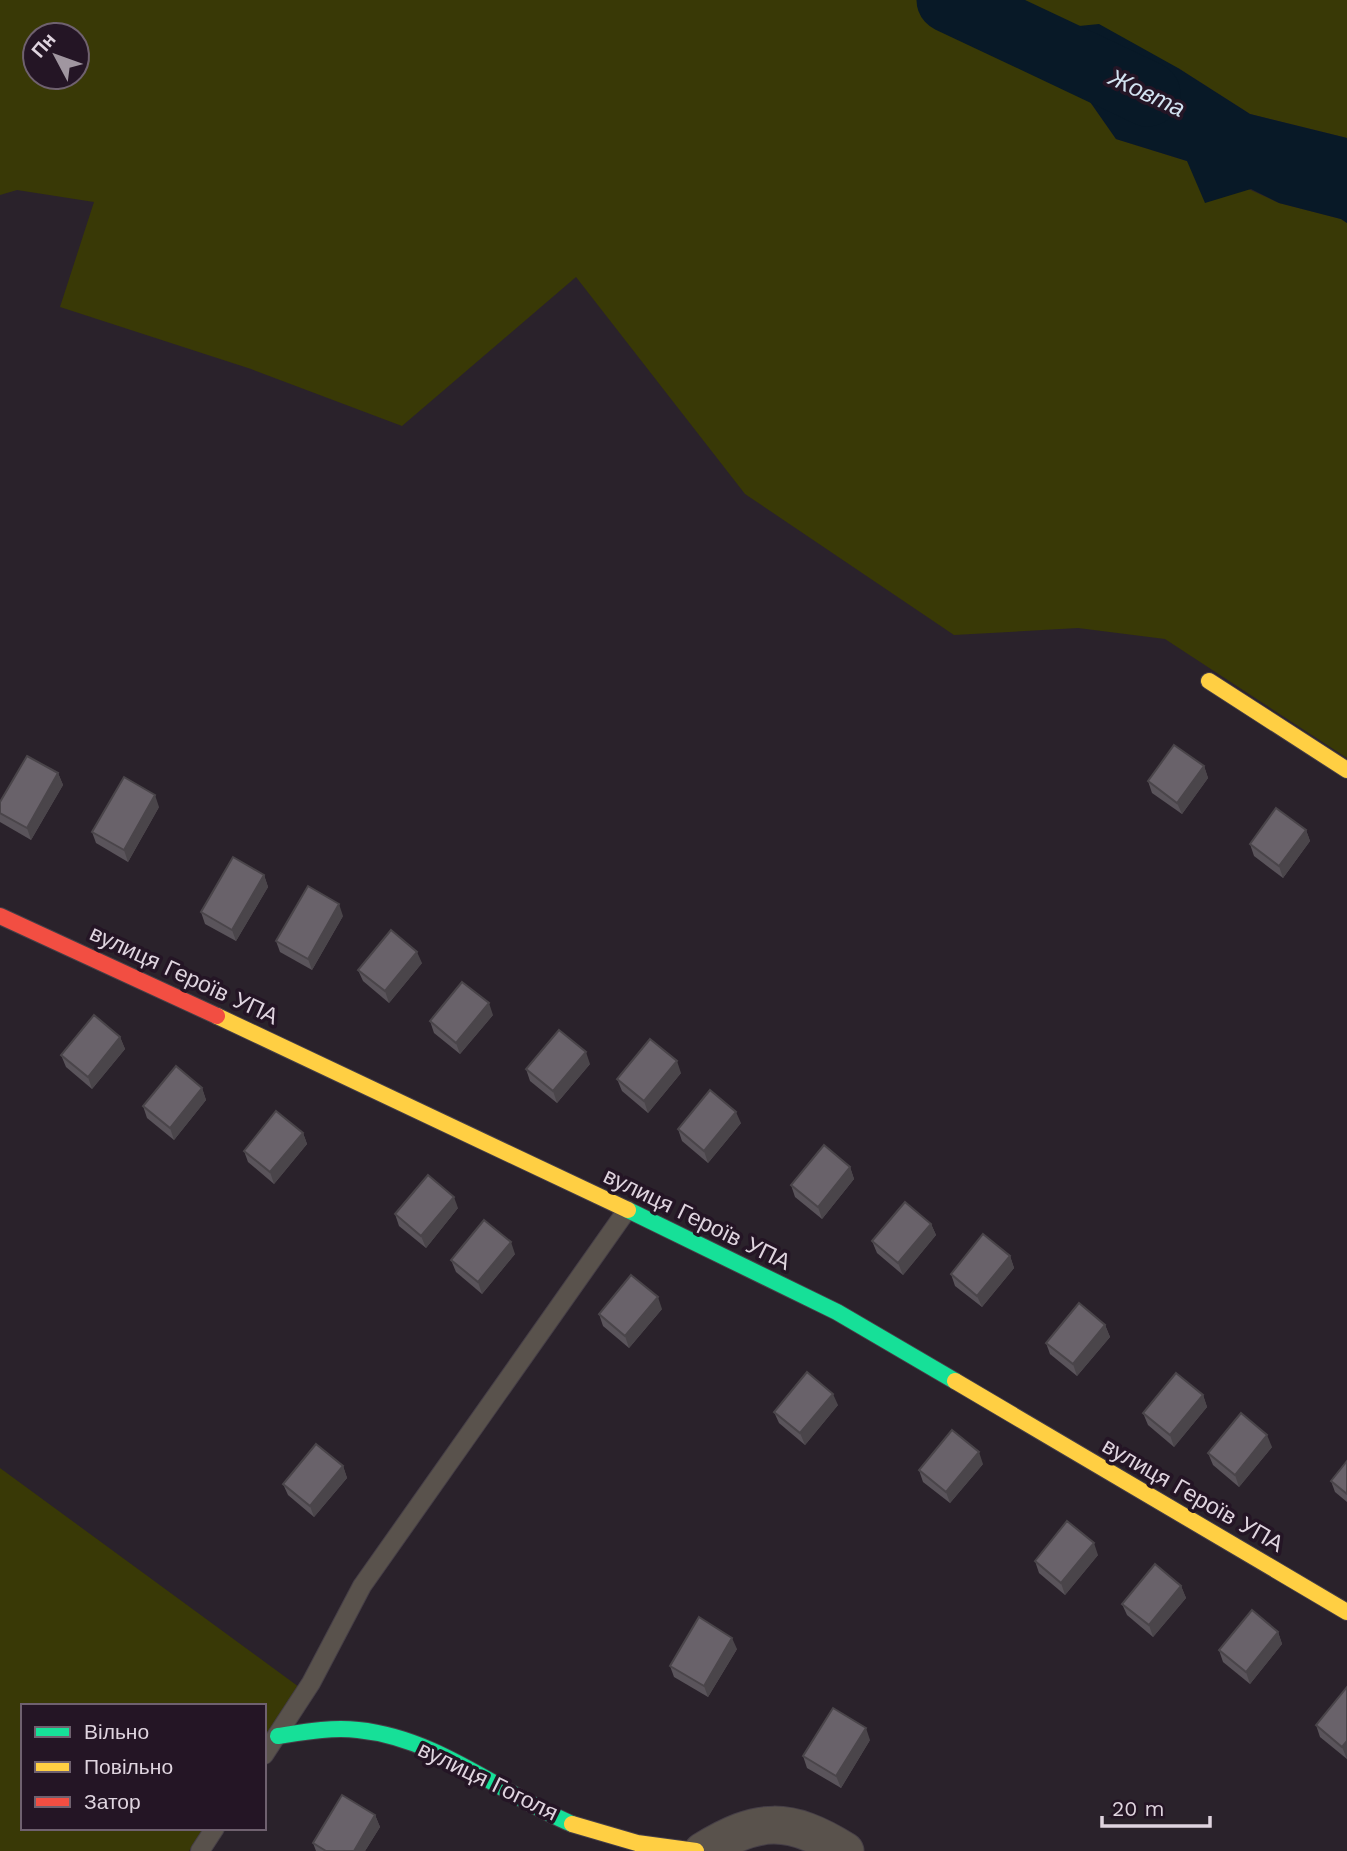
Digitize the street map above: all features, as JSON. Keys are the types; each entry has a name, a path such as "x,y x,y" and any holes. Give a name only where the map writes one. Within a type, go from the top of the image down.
{"street":[{"path":"1209,681 1347,770"},
{"name":"вулиця Героїв УПА","path":"0,916 140,979 837,1312 1347,1612"},
{"name":"вулиця Гоголя","path":"278,1735 330,1728 379,1734 444,1755 544,1811 615,1839 656,1848 696,1851"},
{"path":"702,1851 726,1837 762,1825 797,1826 845,1851"}],"lane":[{"path":"266,1752 311,1683 362,1586 627,1210"},
{"path":"200,1851 214,1830"}],"shaded area":[{"path":"0,0 1347,0 1347,138 1250,114 1178,68 1065,71 1116,139 1187,161 1279,203 1341,219 1347,223 1347,758 1165,639 1078,628 954,635 745,494 576,277 402,426 251,369 60,307 94,202 17,190 0,195"},
{"path":"0,1468 299,1687 266,1736 266,1704 21,1704 21,1830 203,1830 189,1851 0,1851"}],"water":[{"path":"1099,24 1178,68 1250,114 1347,138 1347,223 1341,219 1279,203 1251,189 1205,203 1187,161 1116,139 1065,71 1070,47 1079,26"}],"building":[{"path":"1174,745 1204,766 1177,803 1148,781"},
{"path":"27,756 58,773 27,828 0,813 0,802"},
{"path":"124,777 155,795 124,850 92,832"},
{"path":"1276,808 1306,830 1279,866 1250,844"},
{"path":"233,857 264,875 232,930 201,912"},
{"path":"308,886 339,904 308,959 276,941"},
{"path":"391,930 417,952 385,991 358,970"},
{"path":"462,982 489,1003 456,1043 430,1021"},
{"path":"94,1015 120,1037 88,1077 61,1055"},
{"path":"559,1030 586,1052 553,1091 526,1069"},
{"path":"650,1039 677,1061 644,1101 617,1079"},
{"path":"176,1066 202,1088 170,1128 143,1106"},
{"path":"710,1090 736,1112 704,1151 678,1129"},
{"path":"276,1111 303,1133 270,1172 244,1151"},
{"path":"824,1145 850,1167 818,1207 791,1185"},
{"path":"428,1175 454,1197 421,1236 395,1214"},
{"path":"905,1202 931,1224 898,1263 872,1241"},
{"path":"484,1220 511,1242 478,1282 451,1260"},
{"path":"983,1234 1010,1256 977,1296 951,1274"},
{"path":"631,1275 658,1297 625,1336 599,1314"},
{"path":"1079,1303 1105,1325 1073,1364 1046,1343"},
{"path":"807,1372 833,1394 800,1433 774,1412"},
{"path":"1176,1373 1203,1395 1170,1435 1143,1413"},
{"path":"1241,1413 1267,1435 1235,1475 1208,1453"},
{"path":"952,1430 979,1452 946,1492 919,1470"},
{"path":"316,1444 343,1466 310,1506 283,1484"},
{"path":"1347,1461 1347,1494 1331,1481"},
{"path":"1067,1521 1094,1543 1061,1583 1035,1561"},
{"path":"1155,1564 1181,1586 1149,1625 1122,1604"},
{"path":"1252,1610 1278,1632 1246,1672 1219,1650"},
{"path":"699,1617 732,1638 704,1686 670,1666"},
{"path":"1347,1687 1347,1741 1342,1747 1316,1725"},
{"path":"833,1708 866,1728 836,1776 803,1756"},
{"path":"342,1795 375,1815 354,1851 326,1851 313,1843"}],"waterway":[{"name":"Жовта","path":"949,0 1148,94"}],"traffic: fast":[{"path":"628,1210 837,1312 955,1381"},
{"path":"278,1736 338,1729 387,1735 442,1755 572,1824"}],"traffic: slow":[{"path":"1209,681 1347,770"},
{"path":"217,1016 628,1210"},
{"path":"955,1381 1347,1612"},
{"path":"572,1824 637,1843 696,1851"}],"traffic: jam":[{"path":"0,916 217,1016"}]}
